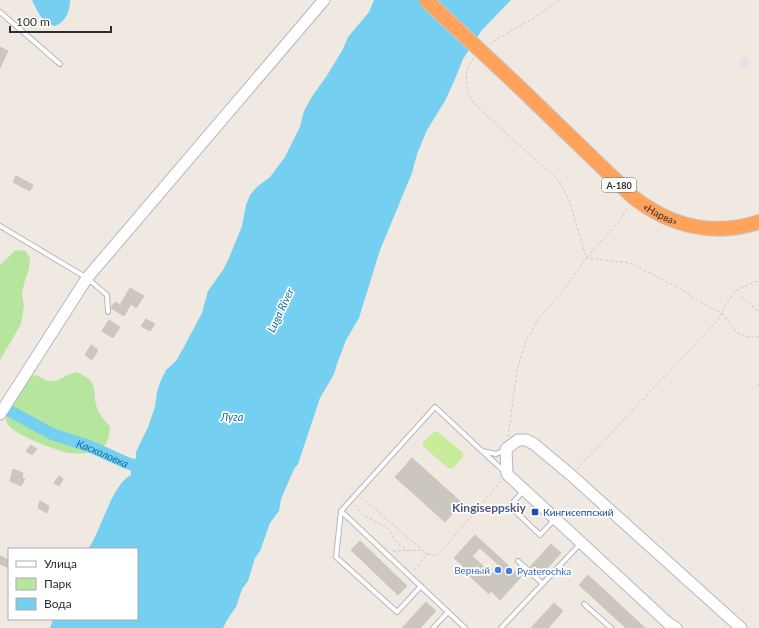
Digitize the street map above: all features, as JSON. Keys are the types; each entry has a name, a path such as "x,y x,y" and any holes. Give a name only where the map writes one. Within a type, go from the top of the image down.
{"highway":[{"name":"«Нарва»","path":"426,0 514,82 633,197 652,211 678,223 705,229 730,229 759,222"}],"street":[{"path":"0,414 87,278 324,0"},
{"path":"676,628 668,623 507,474 506,449 518,440 526,440 534,444 741,628"}],"lane":[{"path":"0,12 60,64"},
{"path":"0,226 87,278 107,295 108,312"},
{"path":"421,586 398,612 336,557 341,511 435,407 507,474"},
{"path":"482,451 496,454 506,449"},
{"path":"524,490 510,506 540,535 555,519"},
{"path":"341,511 465,628"},
{"path":"501,628 581,543"},
{"path":"518,561 543,584"},
{"path":"584,604 611,628"},
{"path":"433,628 448,612"}],"path":[{"path":"488,44 532,19 560,0"},
{"path":"475,56 467,69 466,78 469,94 474,104 559,181 569,200 586,258"},
{"path":"506,449 518,370 526,341 539,318 562,292 586,258 620,220 629,205"},
{"path":"586,258 630,263 679,288 710,308 721,312 736,332 748,337 759,337"},
{"path":"571,476 718,320 721,312 735,291 759,280"},
{"path":"741,296 759,312"},
{"path":"408,551 396,542 388,528 363,515 354,504 362,497 422,550 428,554 437,556 507,474"},
{"path":"384,552 422,550"},
{"path":"410,576 428,554"}],"shaded area":[{"path":"744,56 750,63 743,69 740,65 740,60"}],"green space":[{"path":"16,250 25,251 30,257 29,269 22,293 24,306 21,324 0,360 0,265"},
{"path":"77,372 85,376 92,383 98,411 110,427 108,441 103,447 96,451 87,453 65,452 31,439 11,428 7,423 6,414 30,376 37,375 43,379 53,381"},
{"path":"434,432 438,432 462,452 463,457 453,468 448,468 423,446 423,442"}],"water":[{"path":"32,0 70,0 67,16 62,22 55,26 50,24 43,19"},
{"name":"Луга","path":"374,0 511,0 482,30 463,59 445,101 427,130 417,154 412,173 380,250 359,318 346,340 334,374 320,398 298,464 294,469 281,499 279,511 270,523 260,551 255,558 248,581 242,589 236,607 223,628 50,628 53,620 138,620 138,548 89,548 112,498 124,480 131,475 127,463 136,458 136,452 148,427 155,407 157,392 161,380 166,370 176,361 185,345 202,313 208,291 223,270 229,258 242,226 246,205 250,195 257,187 270,177 285,157 300,127 304,111 313,95 343,49 348,37 369,12"}],"building":[{"path":"0,47 8,51 0,68"},
{"path":"16,176 33,185 30,191 13,182"},
{"path":"130,288 144,296 136,308 131,304 124,316 111,308 115,302 120,305"},
{"path":"146,319 155,324 150,331 141,326"},
{"path":"109,320 120,327 113,338 102,331"},
{"path":"91,345 98,350 92,360 85,355"},
{"path":"31,445 37,449 32,455 26,451"},
{"path":"412,458 462,503 445,522 395,477"},
{"path":"13,469 23,473 22,478 25,479 21,486 10,481"},
{"path":"59,476 63,479 59,486 54,483"},
{"path":"40,501 49,506 47,513 38,508"},
{"path":"475,535 521,577 500,600 491,591 489,594 462,569 464,567 454,558","holes":["480,548 500,566 492,574 472,556"]},
{"path":"360,541 407,586 398,595 351,550"},
{"path":"551,544 561,553 540,576 530,567"},
{"path":"0,556 8,560 8,568 0,564"},
{"path":"588,575 645,628 626,628 579,585"},
{"path":"426,602 436,611 420,628 402,628"},
{"path":"554,603 563,611 548,628 531,628"}],"waterway":[{"name":"Касколовка","path":"10,411 52,434 89,446 127,463 141,467"}],"place":[{"name":"Кингисеппский","path":"535,512"},
{"name":"Верный","path":"498,570"},
{"name":"Pyaterochka","path":"509,571"}],"district":[{"name":"Kingiseppskiy","path":"489,507"}],"water label":[{"name":"Luga River","path":"280,310"}]}
